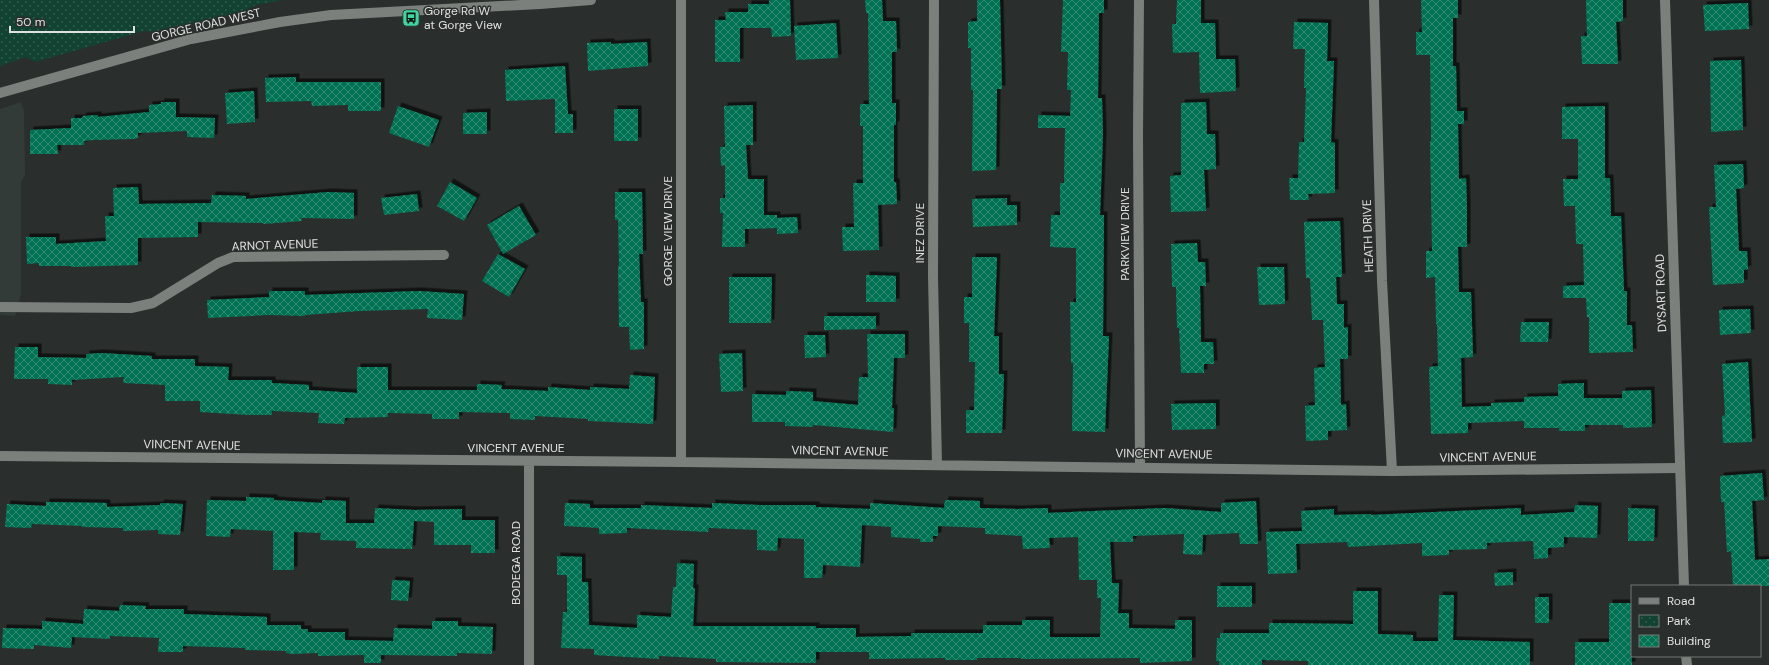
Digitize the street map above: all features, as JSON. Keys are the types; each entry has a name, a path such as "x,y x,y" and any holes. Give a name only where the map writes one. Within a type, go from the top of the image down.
{"street":[{"name":"GORGE ROAD WEST","path":"0,93 191,39 280,22 331,15 591,0"},
{"name":"GORGE VIEW DRIVE","path":"681,0 681,462"},
{"name":"INEZ DRIVE","path":"934,0 933,276 937,465"},
{"name":"PARKVIEW DRIVE","path":"1139,0 1138,144 1140,467"},
{"name":"HEATH DRIVE","path":"1374,0 1382,281 1392,471"},
{"name":"DYSART ROAD","path":"1665,0 1684,585"},
{"name":"ARNOT AVENUE","path":"0,307 131,308 153,303 218,264 233,257 444,256"},
{"name":"VINCENT AVENUE","path":"0,456 681,462 1392,471 1680,468"},
{"name":"BODEGA ROAD","path":"529,461 529,665"}],"shaded area":[{"path":"21,102 24,111 25,175 21,182 21,294 15,316 0,315 0,109"}],"green space":[{"path":"0,0 282,0 256,5 240,13 152,32 144,31 35,62 26,57 0,66"}],"building":[{"path":"769,0 790,0 791,36 772,37 771,28 740,28 740,62 715,62 715,20 726,20 725,12 748,12 748,4 769,4"},
{"path":"865,0 882,0 883,21 896,21 897,52 892,52 892,103 896,103 896,125 894,125 894,182 896,182 897,204 878,205 879,250 843,251 842,227 854,227 853,183 863,183 863,126 860,126 860,104 869,104 868,13 866,13"},
{"path":"977,0 1000,0 1002,89 997,89 996,170 972,171 973,90 971,90 971,48 968,48 968,22 977,21"},
{"path":"1063,0 1104,0 1104,13 1099,13 1098,98 1102,98 1103,134 1100,215 1104,215 1103,336 1109,336 1105,432 1072,431 1073,363 1071,363 1070,302 1076,302 1076,248 1050,247 1051,215 1060,215 1060,183 1064,183 1065,128 1038,128 1038,115 1070,116 1071,90 1067,90 1068,52 1061,52"},
{"path":"1177,0 1201,0 1201,23 1215,23 1216,59 1235,59 1236,91 1200,93 1199,52 1173,53 1172,24 1176,24"},
{"path":"1421,0 1458,0 1458,18 1453,18 1453,66 1456,66 1457,111 1464,111 1464,124 1458,124 1459,179 1466,178 1467,206 1467,247 1458,247 1459,292 1471,292 1473,357 1461,358 1462,407 1491,406 1491,403 1524,402 1524,397 1558,396 1558,384 1584,383 1584,398 1622,398 1622,391 1651,390 1652,427 1623,428 1623,425 1585,425 1585,431 1559,431 1559,428 1524,428 1524,421 1468,423 1468,433 1431,434 1429,367 1438,366 1435,277 1426,278 1426,251 1432,251 1430,55 1416,55 1416,32 1422,32"},
{"path":"1586,0 1623,0 1623,21 1616,22 1618,64 1582,64 1581,36 1587,36"},
{"path":"1748,3 1749,29 1705,31 1703,5"},
{"path":"1294,22 1328,23 1327,61 1334,61 1331,142 1335,143 1335,193 1308,194 1309,200 1290,200 1289,178 1298,178 1299,142 1304,142 1306,88 1304,88 1305,49 1293,49"},
{"path":"836,23 838,58 796,60 794,26"},
{"path":"611,42 611,44 647,42 648,66 588,71 587,43"},
{"path":"1741,60 1743,130 1711,132 1710,61"},
{"path":"565,66 568,114 573,114 573,133 555,133 555,99 506,101 505,70"},
{"path":"296,77 296,82 381,82 381,111 348,111 348,105 312,106 311,101 266,102 265,78"},
{"path":"254,91 255,122 227,124 225,93"},
{"path":"161,102 176,102 176,117 215,118 214,138 187,137 187,131 138,133 138,138 134,139 93,140 84,141 84,145 57,145 58,154 30,154 30,130 71,128 71,118 82,118 83,116 98,115 98,117 149,112 149,105 161,104"},
{"path":"1206,102 1207,134 1215,134 1216,169 1204,170 1206,211 1171,212 1170,176 1181,175 1181,103"},
{"path":"753,105 753,145 746,145 748,179 764,179 764,215 777,215 777,218 797,217 798,233 777,234 777,228 745,229 745,247 722,247 723,213 720,213 720,198 725,198 725,165 721,166 720,147 725,147 724,106"},
{"path":"398,106 439,120 429,147 389,133"},
{"path":"1605,106 1605,178 1610,178 1611,216 1621,216 1624,291 1627,291 1627,325 1632,325 1633,352 1589,353 1589,317 1587,317 1586,298 1563,298 1563,286 1584,285 1583,244 1576,244 1575,206 1564,206 1563,179 1578,179 1578,139 1562,139 1562,107"},
{"path":"614,109 638,109 638,141 614,141"},
{"path":"487,112 487,134 463,134 463,113"},
{"path":"1743,164 1744,188 1736,189 1739,251 1747,251 1748,269 1744,270 1744,283 1713,285 1709,207 1716,207 1714,165"},
{"path":"450,182 477,198 464,221 437,206"},
{"path":"138,187 139,204 211,203 212,195 246,196 246,199 328,192 354,193 354,219 301,218 302,221 264,224 198,222 198,237 138,238 138,265 71,267 39,266 39,263 27,264 26,237 56,237 56,244 106,241 105,216 114,216 113,188"},
{"path":"615,192 642,192 643,254 639,254 641,302 644,302 644,349 630,350 629,327 619,327 618,220 615,220"},
{"path":"417,194 419,211 384,215 381,198"},
{"path":"1007,198 1007,205 1017,205 1017,225 973,227 972,199"},
{"path":"519,206 536,235 503,254 487,225"},
{"path":"1340,221 1342,277 1336,277 1337,304 1344,304 1344,328 1348,327 1348,359 1340,359 1341,405 1346,404 1347,430 1328,431 1328,440 1306,441 1305,406 1315,405 1314,368 1325,367 1323,320 1312,320 1310,278 1306,278 1304,222"},
{"path":"1197,243 1198,262 1205,262 1206,286 1200,286 1201,342 1213,342 1214,364 1204,364 1204,373 1181,373 1179,328 1177,328 1176,287 1172,287 1171,244"},
{"path":"498,254 525,269 509,297 482,281"},
{"path":"972,257 997,257 994,336 999,336 999,374 1004,374 1002,433 966,433 966,410 974,410 975,362 969,362 969,323 964,323 964,297 972,297"},
{"path":"1257,267 1284,267 1285,304 1259,305"},
{"path":"866,275 896,276 896,302 866,302"},
{"path":"729,277 772,277 771,323 729,323"},
{"path":"269,291 305,291 305,295 419,291 464,294 462,320 427,318 428,309 360,311 305,316 269,315 208,318 207,300 269,297"},
{"path":"1750,309 1751,333 1720,335 1719,310"},
{"path":"824,316 876,316 876,329 824,330"},
{"path":"1521,322 1549,322 1548,342 1520,342"},
{"path":"867,334 905,334 905,358 894,358 892,408 894,408 893,432 813,425 813,427 785,426 785,422 752,422 752,394 786,395 786,391 813,392 813,401 858,405 859,377 868,377"},
{"path":"804,335 825,335 826,357 805,358"},
{"path":"15,347 38,347 38,357 86,358 86,354 101,353 152,356 152,359 195,359 195,366 229,367 228,380 272,380 272,383 309,385 309,390 357,393 357,367 388,367 388,390 477,390 477,384 502,385 501,389 548,391 548,387 590,390 590,387 629,389 630,375 655,377 653,424 588,421 588,419 535,416 535,420 510,419 510,413 459,412 459,419 432,419 432,414 388,413 388,417 345,418 344,424 318,423 319,413 272,411 272,415 248,415 200,412 200,401 165,401 165,385 123,383 124,377 72,380 72,385 48,384 48,379 14,379"},
{"path":"742,353 743,391 721,392 719,354"},
{"path":"1748,362 1752,442 1723,443 1722,416 1725,415 1722,364"},
{"path":"1216,403 1216,429 1172,430 1171,404"},
{"path":"1762,473 1764,500 1752,501 1755,560 1769,559 1769,586 1733,585 1731,551 1727,552 1724,502 1721,502 1720,476"},
{"path":"246,497 274,498 274,500 322,503 322,500 346,501 346,523 374,523 375,508 415,510 462,509 462,520 495,520 495,553 471,553 471,545 434,545 434,522 414,521 412,549 356,548 356,541 320,540 321,533 294,532 294,570 273,570 273,531 231,529 230,537 206,536 207,500 246,501"},
{"path":"945,500 980,501 980,508 1048,508 1048,513 1165,508 1221,512 1221,503 1256,501 1258,544 1240,544 1239,533 1203,535 1202,555 1183,554 1184,534 1133,536 1133,542 1110,542 1112,583 1119,583 1118,613 1129,613 1129,628 1175,629 1175,620 1192,620 1192,661 1140,663 1140,658 977,658 977,660 945,660 945,658 869,659 869,652 816,652 816,663 716,662 716,659 659,656 659,659 594,655 594,649 561,648 563,612 567,612 567,575 557,575 557,556 582,557 582,582 588,582 589,625 637,628 637,615 671,617 673,587 676,587 677,563 694,564 693,588 695,588 693,626 816,626 816,628 856,628 856,637 911,636 911,633 983,633 983,625 1022,625 1022,620 1050,620 1050,637 1100,637 1101,598 1097,598 1097,580 1079,580 1078,537 1049,538 1050,548 1023,549 1022,536 985,534 985,528 938,526 938,536 933,536 933,542 920,542 920,539 891,537 891,527 862,525 860,567 823,565 822,578 804,578 804,539 778,538 777,551 757,550 757,530 709,528 708,532 627,528 627,533 599,534 599,528 564,526 565,503 590,504 590,508 641,508 641,505 712,508 712,503 816,505 816,507 870,509 870,503 944,508"},
{"path":"46,502 107,503 107,507 160,505 161,503 183,504 180,535 158,534 158,530 123,531 123,528 82,526 32,524 31,528 5,527 7,504 46,506"},
{"path":"1575,505 1598,506 1597,538 1564,537 1564,547 1548,548 1548,558 1534,559 1533,541 1487,543 1487,549 1449,550 1449,555 1422,556 1422,543 1348,547 1347,542 1296,544 1297,573 1268,574 1266,532 1302,531 1301,511 1334,509 1334,515 1371,515 1521,508 1521,515 1574,512"},
{"path":"1628,508 1655,509 1654,541 1628,541"},
{"path":"1513,572 1513,585 1495,586 1494,573"},
{"path":"392,580 410,581 408,601 391,600"},
{"path":"1217,586 1252,586 1252,607 1217,607"},
{"path":"1353,591 1378,591 1378,634 1413,635 1413,641 1438,641 1439,595 1454,595 1453,640 1530,642 1530,665 1308,665 1308,661 1262,660 1262,665 1219,665 1219,661 1216,661 1217,638 1220,638 1220,633 1269,633 1269,623 1353,624"},
{"path":"1535,597 1549,597 1549,623 1535,623"},
{"path":"1609,603 1631,603 1632,665 1575,665 1575,642 1609,642"},
{"path":"120,605 146,606 145,609 184,609 184,614 267,617 267,625 301,625 301,629 308,629 308,632 345,632 345,640 393,641 394,628 432,629 432,621 458,621 458,626 493,627 492,654 457,653 457,656 381,655 381,663 364,663 364,655 318,656 318,653 292,654 286,653 286,651 245,650 245,648 183,646 183,652 158,652 159,638 110,636 110,639 72,637 71,648 34,645 34,649 2,648 3,628 42,629 42,621 83,624 84,609 119,611"}],"place":[{"name":"Gorge Rd W at Gorge View","path":"411,18"}]}
